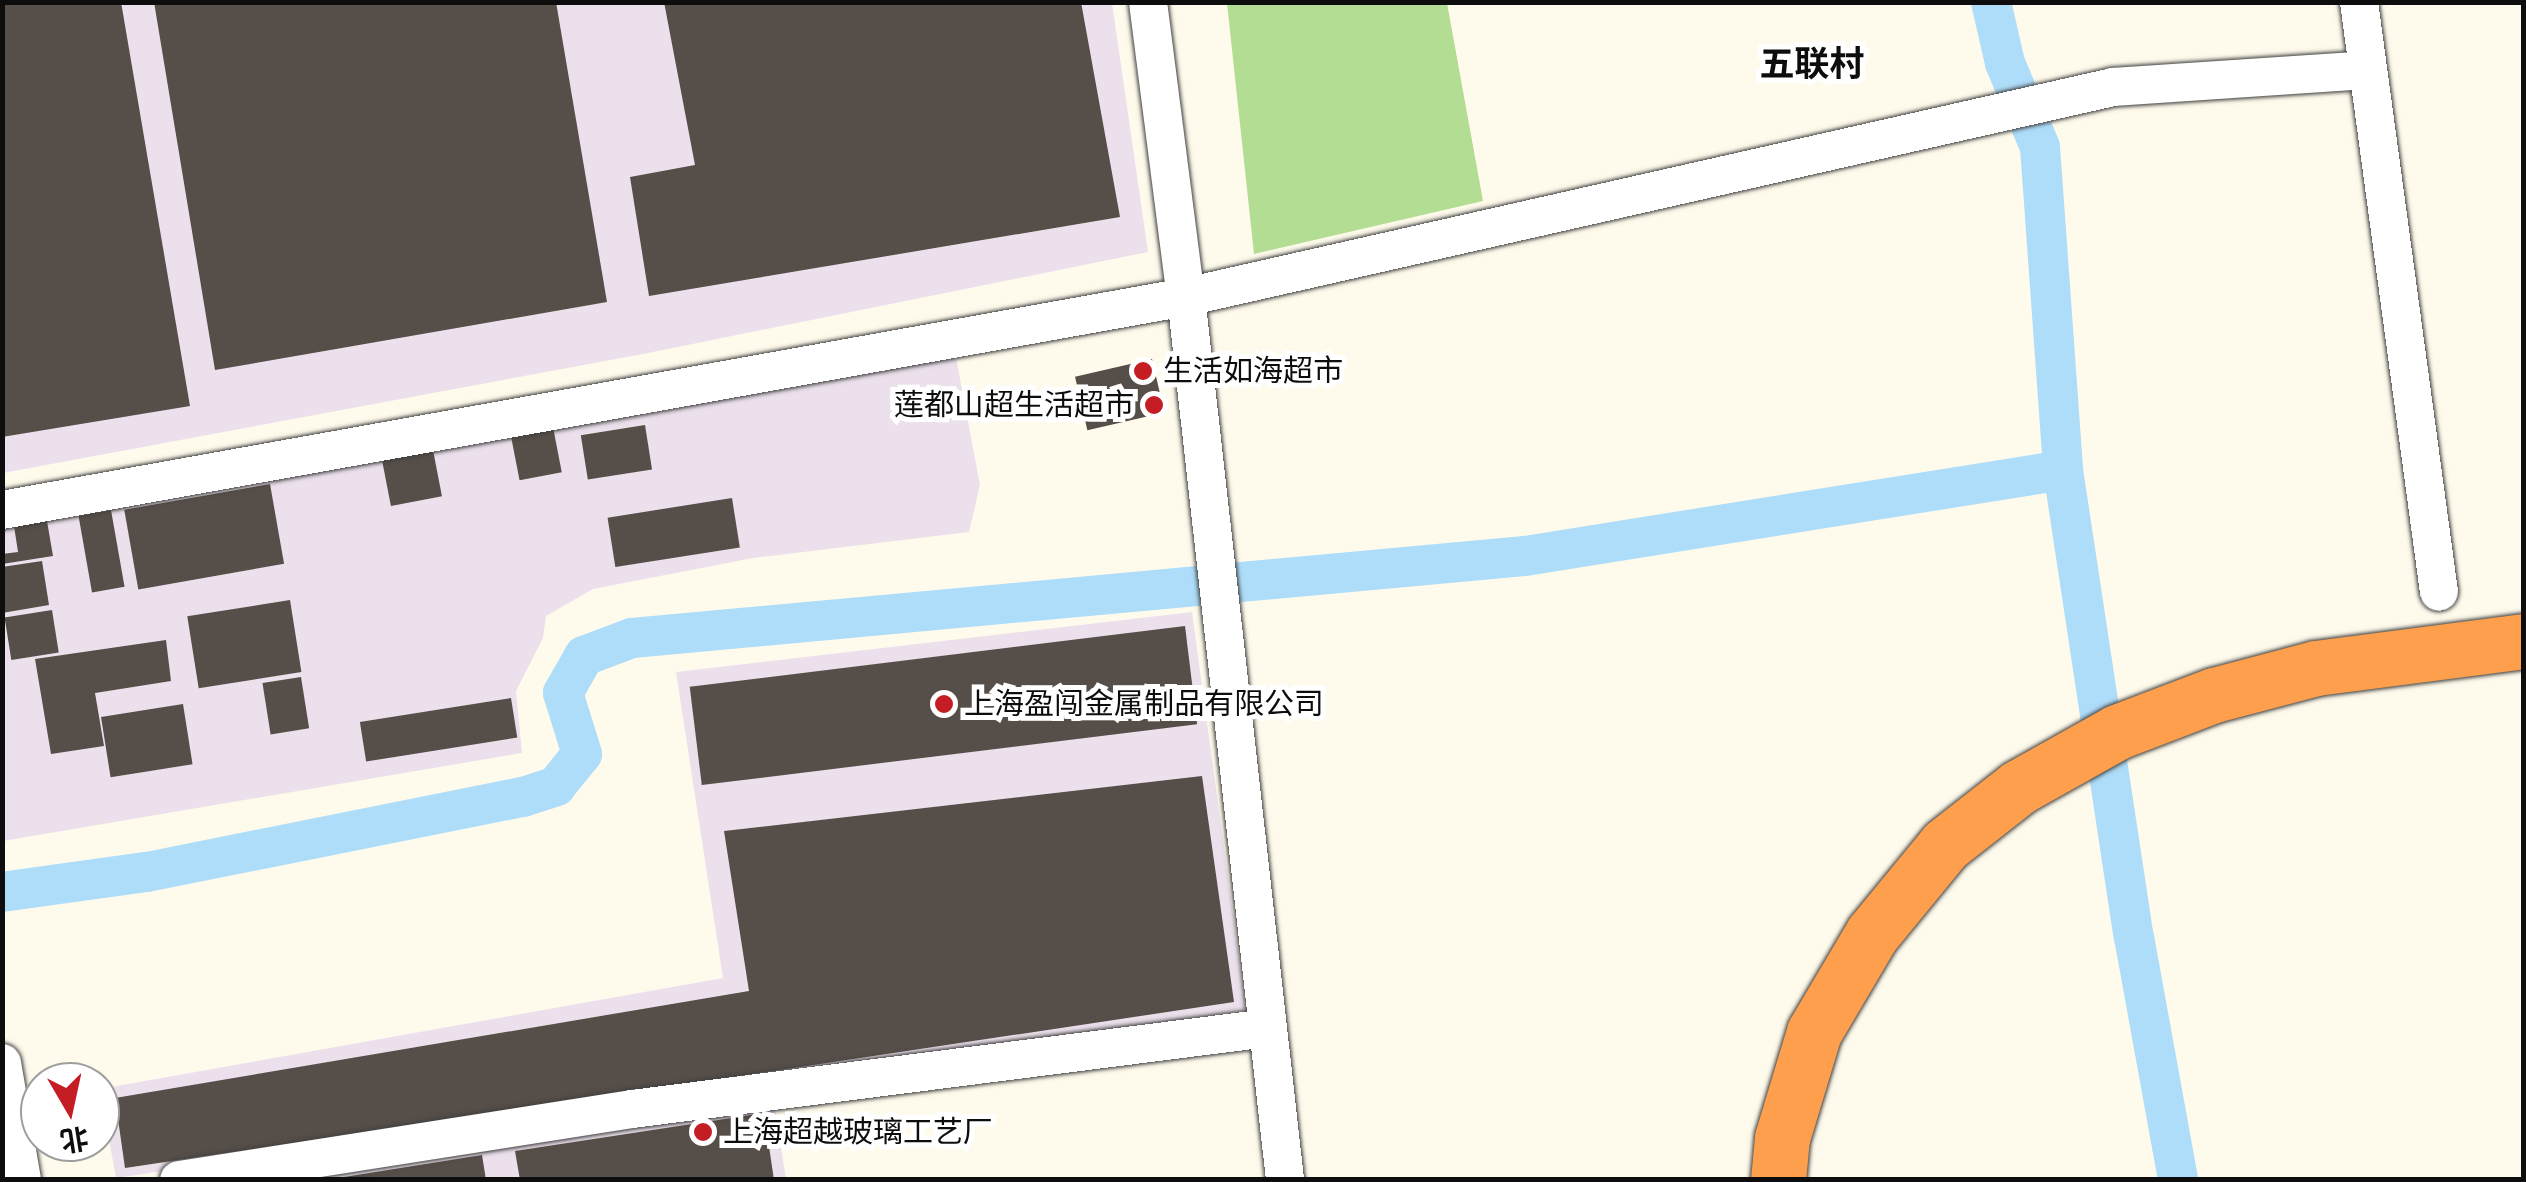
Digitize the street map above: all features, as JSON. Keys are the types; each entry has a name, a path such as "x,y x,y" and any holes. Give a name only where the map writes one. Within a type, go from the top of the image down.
{"highway":[{"path":"1812,1180 1815,1142 1844,1044 1895,948 2029,800 2116,732 2214,695 2316,668 2524,641"},
{"path":"1778,1180 1782,1138 1814,1032 1872,934 1944,845 2029,800 2224,720 2414,682 2524,670"}],"street":[{"path":"1148,2 1186,297 1285,1180"},
{"path":"2359,2 2439,592"},
{"path":"2,510 1186,297 2113,87 2366,70"},
{"path":"179,1180 632,1108 1268,1028"},
{"path":"2,1063 22,1180"}],"shaded area":[{"path":"3,3 1112,3 1148,252 643,354 3,473"},
{"path":"954,347 980,485 969,532 753,558 593,589 546,616 543,638 516,691 522,753 3,841 3,527"},
{"path":"1192,612 1246,1010 116,1178 113,1162 120,1162 120,1085 723,978 676,672"},
{"path":"774,1103 786,1179 249,1180"}],"green space":[{"path":"1227,3 1447,3 1483,201 1254,254"}],"building":[{"path":"2,2 121,2 190,406 2,437"},
{"path":"154,2 556,2 607,302 215,370"},
{"path":"664,2 1081,2 1120,217 649,296 630,177 695,165"},
{"path":"1152,359 1164,413 1087,430 1075,377"},
{"path":"645,425 652,469 588,480 581,435"},
{"path":"553,427 562,472 520,480 511,435"},
{"path":"433,450 442,496 391,506 382,460"},
{"path":"270,484 284,564 138,589 124,510"},
{"path":"732,498 740,547 615,567 608,518"},
{"path":"111,510 125,587 92,593 79,516"},
{"path":"47,521 53,556 2,564 2,554 18,552 14,526"},
{"path":"42,561 49,605 2,613 2,567"},
{"path":"290,600 301,672 199,688 187,616"},
{"path":"52,610 59,652 11,660 5,618"},
{"name":"上海盈闯金属制品有限公司","path":"1185,626 1197,724 702,785 690,687"},
{"path":"166,640 171,681 95,693 104,746 51,754 35,659"},
{"path":"301,677 309,728 271,734 262,683"},
{"path":"511,698 517,738 366,761 360,722"},
{"path":"183,704 193,764 111,777 101,717"},
{"path":"1202,776 1234,1002 125,1168 120,1097 749,991 724,831"},
{"name":"上海超越玻璃工艺厂","path":"764,1113 774,1180 520,1180 515,1151"},
{"path":"482,1155 486,1180 344,1177"}],"waterway":[{"path":"1991,2 2005,63 2040,147 2063,470 2134,937 2178,1180"},
{"path":"2,892 147,872 523,797 556,786 582,754 563,693 584,656 632,638 1525,556 2063,470"}],"place":[{"name":"生活如海超市","path":"1143,371"},
{"name":"莲都山超生活超市","path":"1154,405"},
{"name":"上海盈闯金属制品有限公司","path":"944,704"},
{"name":"上海超越玻璃工艺厂","path":"703,1132"}],"district":[{"name":"五联村","path":"1812,64"}]}
